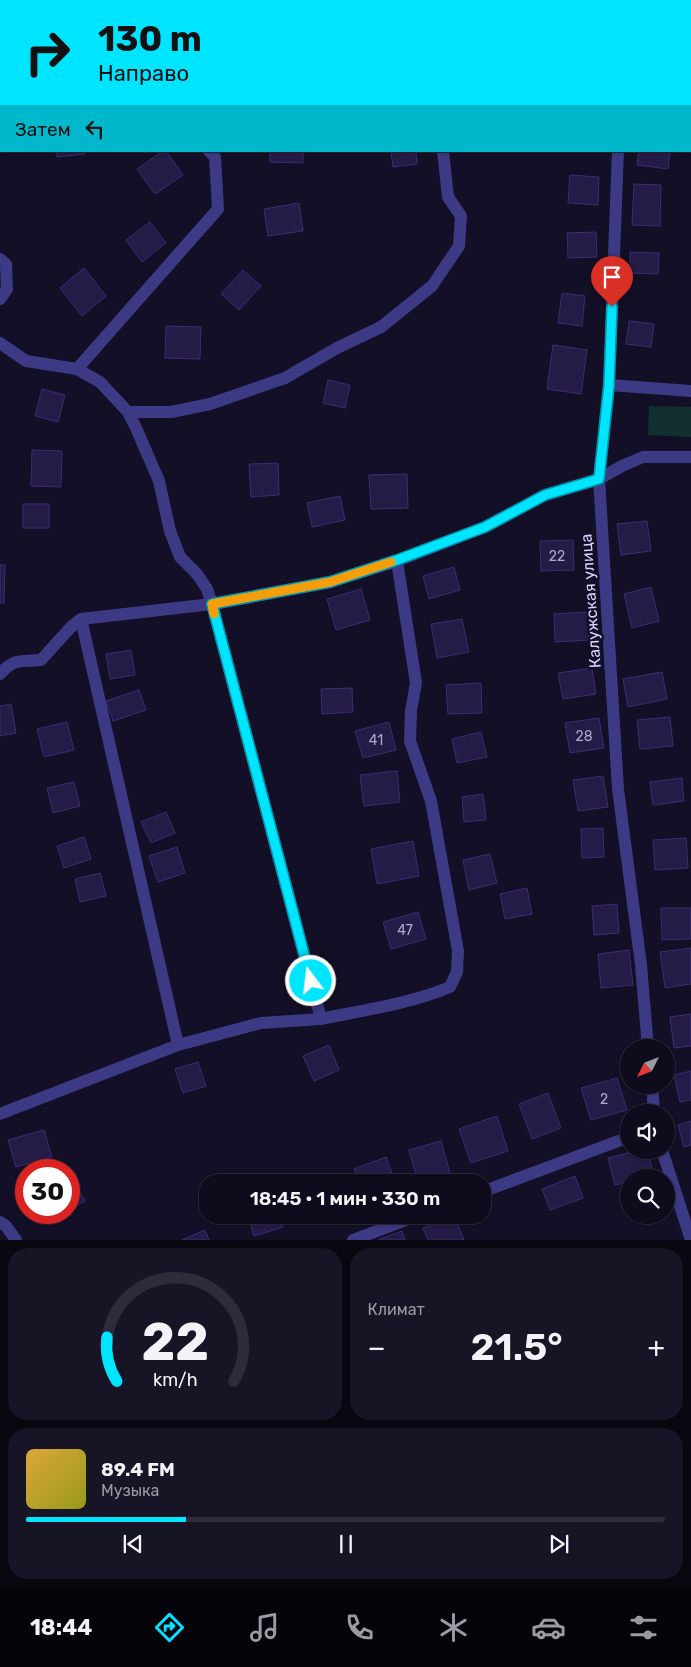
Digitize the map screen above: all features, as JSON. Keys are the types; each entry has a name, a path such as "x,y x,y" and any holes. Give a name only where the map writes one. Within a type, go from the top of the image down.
{"street":[{"path":"77,370 218,210 214,158 210,152"},
{"path":"128,412 171,412 210,404 285,378 337,348 381,327 425,292 432,286 459,246 461,216 448,197 443,152"},
{"name":"Калужская улица","path":"618,152 609,385 599,479 618,789 641,965 647,1039"},
{"path":"0,258 6,264 7,289 0,300"},
{"path":"0,344 26,361 77,370 100,382 128,412 136,428 159,481 170,530 180,557 197,574 207,589 212,604 320,1019"},
{"path":"609,385 691,391"},
{"path":"0,674 8,665 18,660 41,660 71,627 81,619 212,604 330,582 397,560 485,527 545,495 599,479 643,457 691,457"},
{"path":"0,1114 178,1046 261,1023 320,1019 388,1006 450,987 457,972 458,951 431,801 410,741 411,712 416,683 397,560"},
{"path":"81,619 178,1046"},
{"path":"491,1189 620,1140"},
{"path":"665,1159 691,1240"},
{"path":"0,1222 6,1226 16,1240"},
{"path":"353,1240 395,1224"}],"green space":[{"path":"649,406 691,407 691,437 648,435"}],"building":[{"path":"56,152 84,152 85,154 57,157"},
{"path":"162,152 167,152 183,175 155,194 137,169"},
{"path":"270,152 303,152 303,163 270,162"},
{"path":"391,152 416,152 417,164 393,167"},
{"path":"639,152 670,152 668,169 637,165"},
{"path":"570,175 599,177 598,205 568,203"},
{"path":"634,184 661,185 660,226 632,225"},
{"path":"299,203 303,231 268,236 264,209"},
{"path":"150,222 166,243 142,262 126,240"},
{"path":"596,232 597,257 568,258 567,233"},
{"path":"630,252 659,253 658,274 630,273"},
{"path":"84,268 106,296 82,316 60,288"},
{"path":"243,270 261,286 239,310 221,294"},
{"path":"562,293 585,296 582,326 558,323"},
{"path":"629,321 654,324 651,347 626,344"},
{"path":"166,326 201,327 200,359 165,358"},
{"path":"553,345 587,350 581,394 547,389"},
{"path":"328,380 350,385 345,408 323,403"},
{"path":"42,389 65,395 58,422 35,416"},
{"path":"32,450 62,451 61,487 31,486"},
{"path":"278,463 279,495 251,497 249,464"},
{"path":"407,474 408,508 371,509 369,475"},
{"path":"340,496 345,520 312,527 307,503"},
{"path":"23,504 49,504 49,528 23,528"},
{"path":"647,521 651,551 621,555 617,524"},
{"path":"573,540 574,570 541,571 540,541"},
{"path":"0,565 5,565 4,603 0,603"},
{"path":"454,567 460,590 429,599 423,576"},
{"path":"651,587 659,621 632,628 624,594"},
{"path":"361,589 370,620 336,630 327,599"},
{"path":"587,612 589,640 555,642 554,614"},
{"path":"462,619 469,652 437,658 431,624"},
{"path":"131,650 135,675 110,679 106,654"},
{"path":"592,668 596,694 563,699 558,673"},
{"path":"662,672 667,699 628,707 623,679"},
{"path":"481,683 482,713 448,714 446,685"},
{"path":"352,688 353,712 322,714 321,689"},
{"path":"139,690 146,710 113,721 106,701"},
{"path":"11,704 16,733 0,736 0,706"},
{"path":"670,717 673,746 640,749 637,720"},
{"path":"599,718 604,748 570,753 565,723"},
{"path":"67,722 74,750 44,757 37,729"},
{"path":"389,722 396,750 363,758 355,731"},
{"path":"481,732 487,757 457,763 452,739"},
{"path":"397,771 400,802 364,806 360,775"},
{"path":"603,776 608,807 578,811 573,780"},
{"path":"682,778 684,801 653,805 650,782"},
{"path":"74,782 80,806 53,813 47,788"},
{"path":"483,794 486,820 464,822 462,797"},
{"path":"166,812 175,833 151,843 141,822"},
{"path":"603,828 604,857 582,858 581,829"},
{"path":"84,837 91,859 64,868 57,846"},
{"path":"686,838 688,868 655,870 653,840"},
{"path":"413,841 419,876 377,884 371,849"},
{"path":"177,847 185,873 158,882 149,856"},
{"path":"490,854 497,883 469,890 463,860"},
{"path":"100,873 106,896 80,902 75,879"},
{"path":"527,888 532,914 505,919 500,894"},
{"path":"617,904 619,933 594,935 592,906"},
{"path":"661,908 691,908 691,939 662,940"},
{"path":"418,912 426,939 391,949 383,922"},
{"path":"691,948 691,984 665,988 660,952"},
{"path":"629,950 633,985 601,988 598,954"},
{"path":"691,1014 691,1046 675,1048 670,1017"},
{"path":"329,1045 339,1070 314,1081 303,1056"},
{"path":"198,1062 206,1086 183,1093 175,1069"},
{"path":"691,1071 691,1100 680,1102 675,1075"},
{"path":"617,1078 620,1094 622,1094 625,1104 620,1104 620,1112 591,1120 581,1088"},
{"path":"548,1093 561,1128 532,1139 519,1104"},
{"path":"497,1116 508,1151 471,1163 459,1129"},
{"path":"691,1121 691,1145 684,1147 678,1125"},
{"path":"44,1130 52,1157 45,1159 15,1159 15,1164 8,1140"},
{"path":"441,1141 450,1173 416,1174 409,1150"},
{"path":"620,1155 620,1159 649,1159 652,1169 620,1169 620,1184 615,1185 608,1158"},
{"path":"386,1157 392,1174 356,1174 354,1169"},
{"path":"575,1176 583,1198 550,1210 542,1189"},
{"path":"80,1192 85,1201 80,1204"},
{"path":"251,1224 282,1224 283,1227 254,1236"},
{"path":"433,1224 458,1224 464,1240 428,1240 423,1228"},
{"path":"205,1230 209,1240 182,1240"},
{"path":"402,1231 405,1240 378,1240"}],"slow traffic":[{"path":"214,614 212,604 330,582 391,562"}],"route":[{"path":"311,981 212,604 330,582 397,560 485,527 545,495 599,479 609,385 612,307"}]}
